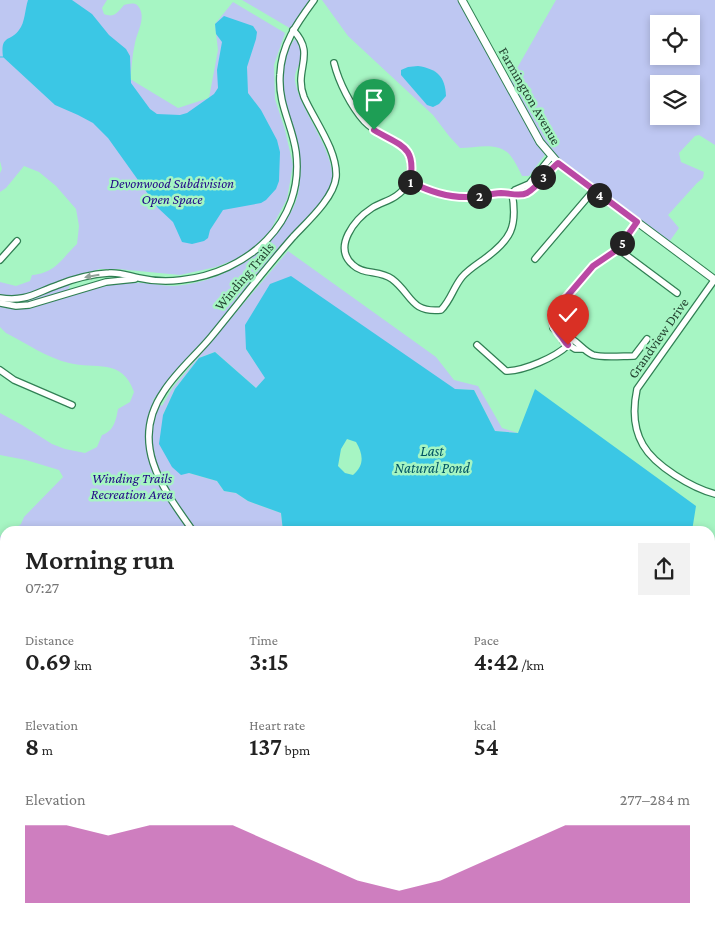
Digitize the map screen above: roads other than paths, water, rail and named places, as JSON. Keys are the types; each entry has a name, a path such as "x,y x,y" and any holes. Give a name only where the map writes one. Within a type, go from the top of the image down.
{"main road":[{"name":"Farmington Avenue","path":"462,0 525,116 551,157 593,191 715,280"}],"street":[{"path":"0,298 10,300 27,298 59,284 110,273 166,281 181,280 221,271 242,260 263,245 283,219 294,193 297,175 294,143 282,108 279,87 281,62 285,47 293,30 314,0"},
{"name":"Winding Trails","path":"190,526 164,489 154,467 151,454 150,431 158,400 170,382 205,344 268,265 324,202 332,190 336,176 336,166 331,150 316,124 302,92 300,79 306,55 300,39 293,30"},
{"path":"334,63 337,75 365,121 374,130 406,149 412,160 410,182 395,197 371,208 358,219 348,233 345,244 346,256 360,270 381,273 390,278 400,286 416,306 424,310 441,310 448,302 462,277 496,250 512,230 514,221 512,193"},
{"path":"512,193 529,184 551,157"},
{"path":"410,182 438,194 452,196 467,197 512,193 518,196 526,193 558,163"},
{"path":"535,259 593,191"},
{"path":"583,349 575,349 564,341 554,328 552,314 593,266 618,249 637,222"},
{"path":"0,260 16,241"},
{"path":"618,249 677,293"},
{"path":"0,303 29,306 106,282 140,278"},
{"name":"Grandview Drive","path":"715,280 637,389 633,407 636,425 643,446 669,471 698,490 715,494"},
{"path":"562,336 574,340 583,349 596,356 634,356 646,339"},
{"path":"477,345 506,371 518,371 560,352 568,345"},
{"path":"0,370 14,380 72,405"}],"water":[{"path":"28,0 72,0 92,14 109,35 126,49 130,56 131,83 150,109 157,114 180,115 187,113 214,94 218,88 217,70 222,42 216,34 215,24 224,16 253,26 257,32 247,67 248,93 261,110 277,140 280,152 279,181 276,189 261,203 223,210 210,230 208,238 204,241 192,244 182,242 173,222 158,208 108,138 93,123 55,105 3,57 3,45 21,27"},
{"path":"418,66 435,72 444,83 446,96 439,104 433,107 427,105 401,75 401,70"},
{"name":"Last Natural Pond","path":"291,276 455,389 474,390 495,431 518,433 535,389 696,506 693,526 282,526 281,513 248,501 236,493 224,491 217,481 189,473 181,475 172,467 159,444 163,415 175,389 199,358 215,352 256,388 265,378 246,349 245,325 270,284","holes":["347,439 356,442 362,459 360,467 353,475 345,473 338,466 341,449"]}],"park label":[{"name":"Devonwood Subdivision Open Space","path":"172,192"},
{"name":"Winding Trails Recreation Area","path":"132,486"}]}
